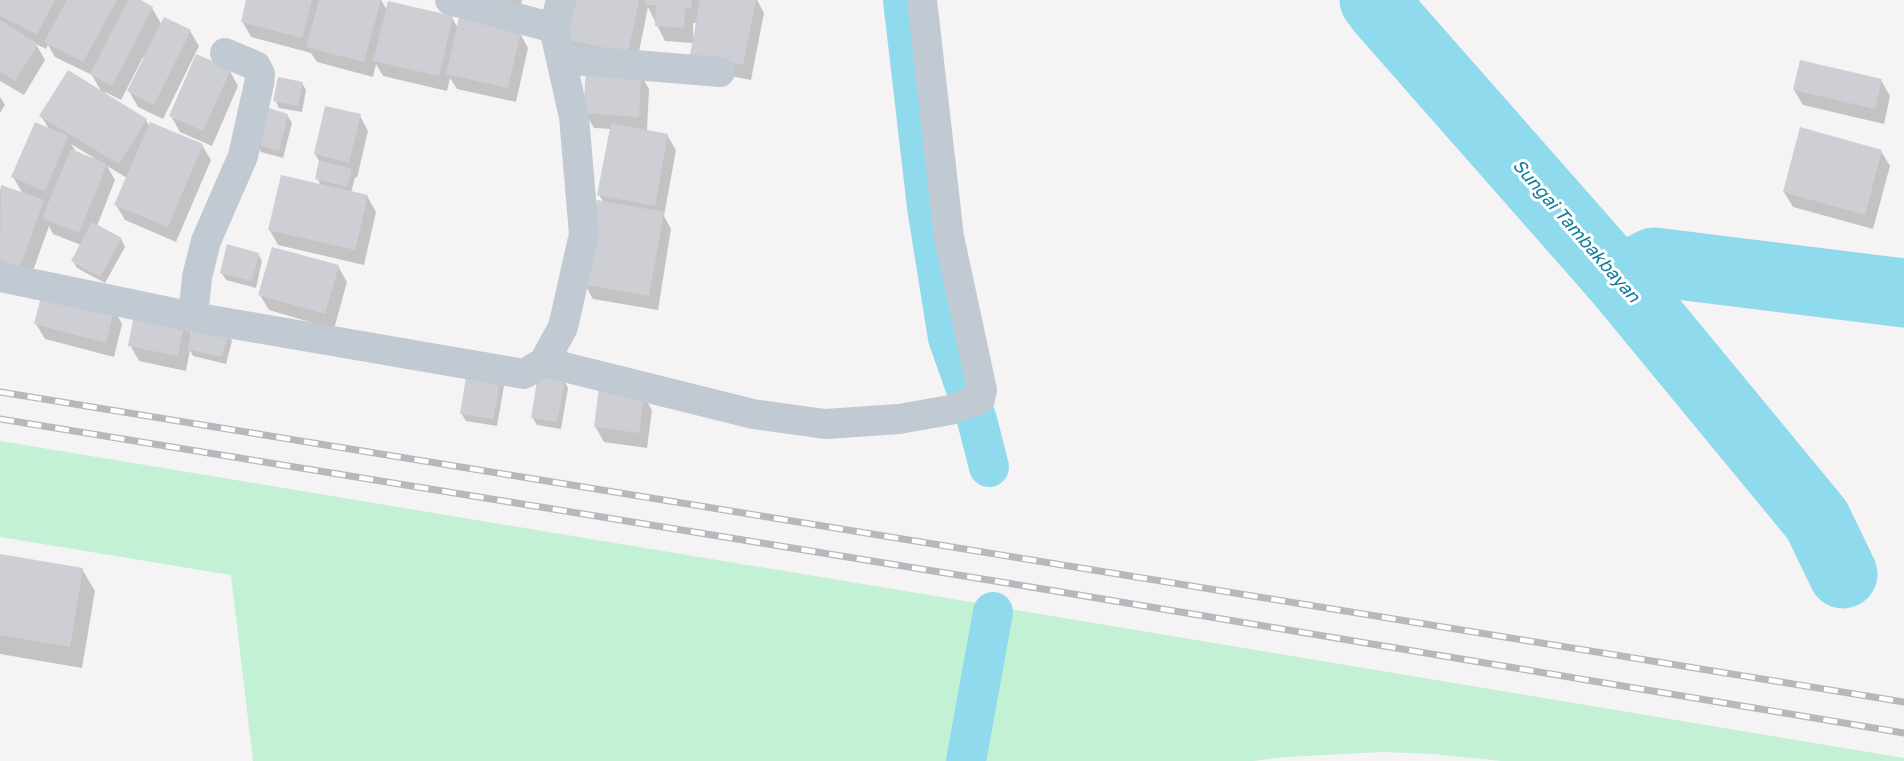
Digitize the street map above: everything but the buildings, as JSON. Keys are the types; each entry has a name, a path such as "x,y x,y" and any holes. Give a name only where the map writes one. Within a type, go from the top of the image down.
{"street":[{"path":"0,277 193,317 524,374 544,362 563,327 584,234 574,117 562,59 558,14 450,0"},
{"path":"544,362 753,414 825,424 899,419 950,410 980,399 982,390 949,237 922,0"},
{"path":"193,317 197,277 206,241 243,156 259,84 260,74 256,66 225,53"},
{"path":"562,59 720,72"}],"green space":[{"path":"0,441 983,604 956,761 253,761 231,575 0,537"},
{"path":"1010,609 1904,758 1904,761 1502,761 1383,752 1253,761 985,761"}],"waterway":[{"path":"903,0 927,207 948,338 977,420 989,467"},
{"name":"Sungai Tambakbayan","path":"1374,0 1619,280 1817,520 1843,574"},
{"path":"1619,280 1654,262 1904,293"},
{"path":"966,761 993,612"}],"railway":[{"path":"0,392 1904,702"},
{"path":"0,419 1007,583 1904,733"}]}
